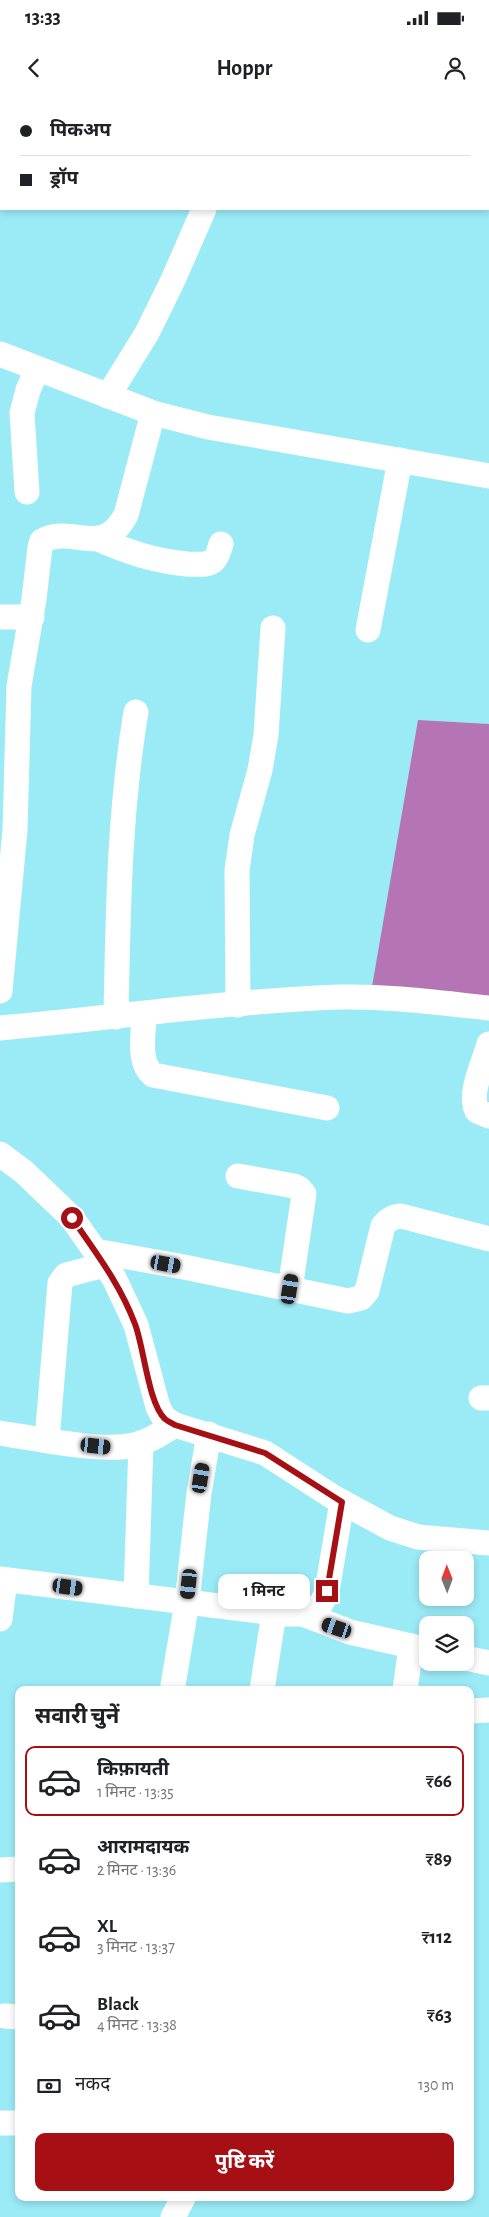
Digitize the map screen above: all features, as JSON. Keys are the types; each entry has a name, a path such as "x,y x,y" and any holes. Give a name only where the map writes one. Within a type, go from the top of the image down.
{"street":[{"path":"108,396 147,333 204,210"},
{"path":"0,354 37,370 153,413 208,428 489,476"},
{"path":"27,492 22,413 28,390 37,370"},
{"path":"98,539 111,534 120,527 126,515 153,413"},
{"path":"368,630 400,460"},
{"path":"0,991 15,830 19,686 32,617 42,541 49,537 98,539 131,554 152,560 202,565 212,562 217,557 221,544"},
{"path":"0,617 32,617"},
{"path":"238,1005 237,870 242,835 260,770 266,735 272,628"},
{"path":"116,1017 119,877 125,786 136,712"},
{"path":"0,1028 238,1005 352,997 398,998 489,1008"},
{"path":"144,1014 143,1060 146,1070 153,1075 327,1108"},
{"path":"489,1044 476,1086 475,1098 477,1111 489,1116"},
{"path":"0,1154 24,1172 72,1218 114,1278 136,1325 158,1407 164,1418 175,1425 209,1434 265,1453 342,1502 390,1528 418,1537 489,1543"},
{"path":"238,1176 294,1186 300,1188 304,1194 290,1289"},
{"path":"47,1440 60,1283 66,1275 100,1258 184,1267 348,1301 361,1298 367,1291 387,1220 401,1216 489,1239"},
{"path":"0,1433 114,1448 152,1439 175,1425"},
{"path":"173,1685 187,1602 199,1493 209,1434"},
{"path":"136,1596 141,1443"},
{"path":"0,1619 2,1579 274,1613 303,1614 313,1611 323,1603 327,1591 342,1502"},
{"path":"263,1686 274,1613"},
{"path":"303,1614 350,1632 419,1648 406,1686"},
{"path":"474,1660 489,1663"},
{"path":"474,1711 489,1710"},
{"path":"0,1870 15,1869"},
{"path":"0,2123 15,2123"}],"shaded area":[{"path":"418,720 489,724 489,1012 369,1004"}],"route":[{"path":"72,1218 114,1278 136,1325 152,1391 164,1418 175,1425 265,1453 342,1502 327,1591"}]}
